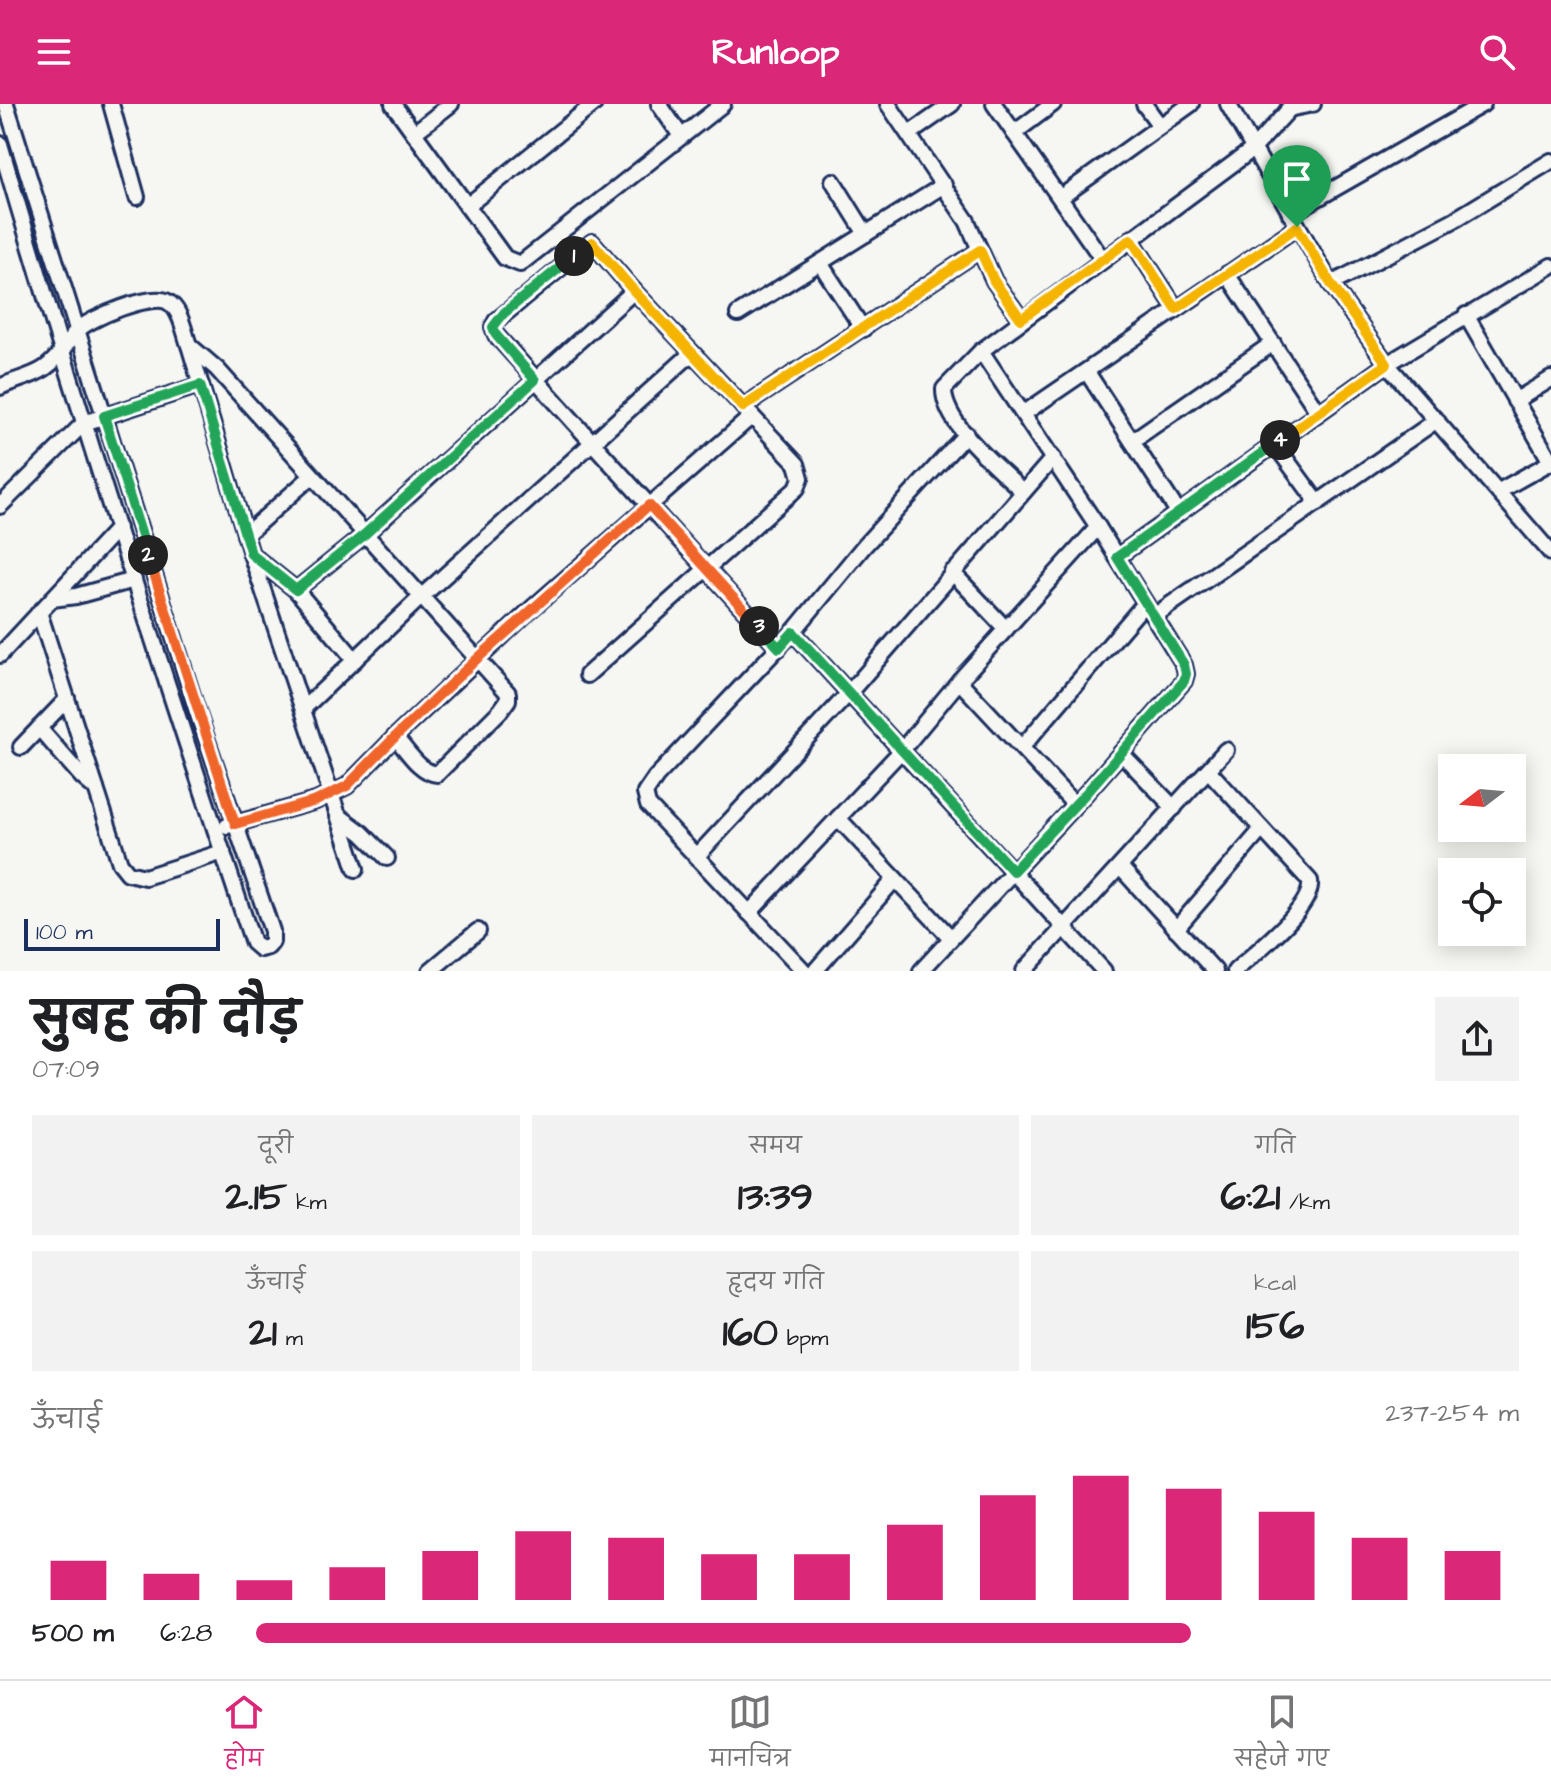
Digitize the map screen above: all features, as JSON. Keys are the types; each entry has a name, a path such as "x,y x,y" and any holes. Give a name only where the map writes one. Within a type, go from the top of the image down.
{"street":[{"path":"0,144 61,353 215,830 253,943 260,949 268,947 272,942 272,931 235,824 6,104"},
{"path":"111,104 137,197"},
{"path":"393,104 505,258 514,264 527,261 723,104"},
{"path":"414,133 451,104"},
{"path":"467,206 594,104"},
{"path":"659,104 681,136"},
{"path":"888,104 967,221 994,281 1021,319"},
{"path":"909,134 952,104"},
{"path":"994,104 1103,260"},
{"path":"1014,133 1053,104"},
{"path":"1144,104 1160,126"},
{"path":"1061,197 1191,104"},
{"path":"1228,104 1331,284 1387,364 1551,553"},
{"path":"1023,492 949,413 944,401 944,389 981,351 1021,319 1253,149 1291,106 1313,104"},
{"path":"1023,414 1227,274 1293,220 1483,104"},
{"path":"1331,284 1454,220 1551,161"},
{"path":"833,181 866,234"},
{"path":"738,314 944,185"},
{"path":"574,223 797,464 801,478 797,488 587,675"},
{"path":"1131,239 1176,309"},
{"path":"592,242 504,313 493,327 496,335 779,648"},
{"path":"215,830 333,795 347,786 478,658 649,505 747,412 980,250"},
{"path":"820,263 863,329"},
{"path":"1117,557 1387,364 1551,266"},
{"path":"1227,274 1318,412"},
{"path":"296,590 364,535 634,291"},
{"path":"0,387 46,367 61,353 77,330 98,317 147,300 170,302 189,345 251,554 356,869"},
{"path":"1466,315 1551,462 1499,491"},
{"path":"1132,441 1273,343"},
{"path":"189,345 217,369 364,535 504,686 508,700 500,711 442,770 431,774 423,769 395,737"},
{"path":"921,971 1075,805 1184,681 1186,674 1098,527 981,351"},
{"path":"304,708 591,441 692,353"},
{"path":"1087,372 1178,512"},
{"path":"1515,401 1551,379"},
{"path":"0,506 84,423 200,385"},
{"path":"1154,616 1437,420"},
{"path":"804,971 648,805 645,793 656,777 779,648 864,546 966,434"},
{"path":"1274,443 1318,503"},
{"path":"696,857 849,693 1053,458"},
{"path":"245,535 312,476"},
{"path":"749,913 902,750 959,681 1098,527"},
{"path":"0,655 118,528"},
{"path":"251,554 296,590 355,660"},
{"path":"952,572 1006,629"},
{"path":"52,599 76,596 134,580"},
{"path":"1022,747 1145,603"},
{"path":"39,612 120,863 135,877 145,877 223,852"},
{"path":"793,632 1104,971"},
{"path":"959,681 1075,805"},
{"path":"21,747 67,699"},
{"path":"39,728 82,777 97,789"},
{"path":"1024,971 1226,750"},
{"path":"1121,753 1174,808"},
{"path":"1208,770 1310,881 1309,898 1235,971"},
{"path":"339,816 387,858"},
{"path":"838,818 950,937"},
{"path":"1176,929 1262,829"},
{"path":"1121,868 1215,971"},
{"path":"815,971 895,879"},
{"path":"430,971 478,931"}],"route":[{"path":"1297,227 1331,284 1387,364 1117,557 1184,665 1184,681 1013,871 793,632 779,648 649,505 478,658 347,786 316,801 235,824 104,416 200,385 251,554 296,590 364,535 535,380 496,335 493,327 504,313 592,242 743,407 980,250 994,281 1021,319 1131,239 1176,309 1297,227"}]}
